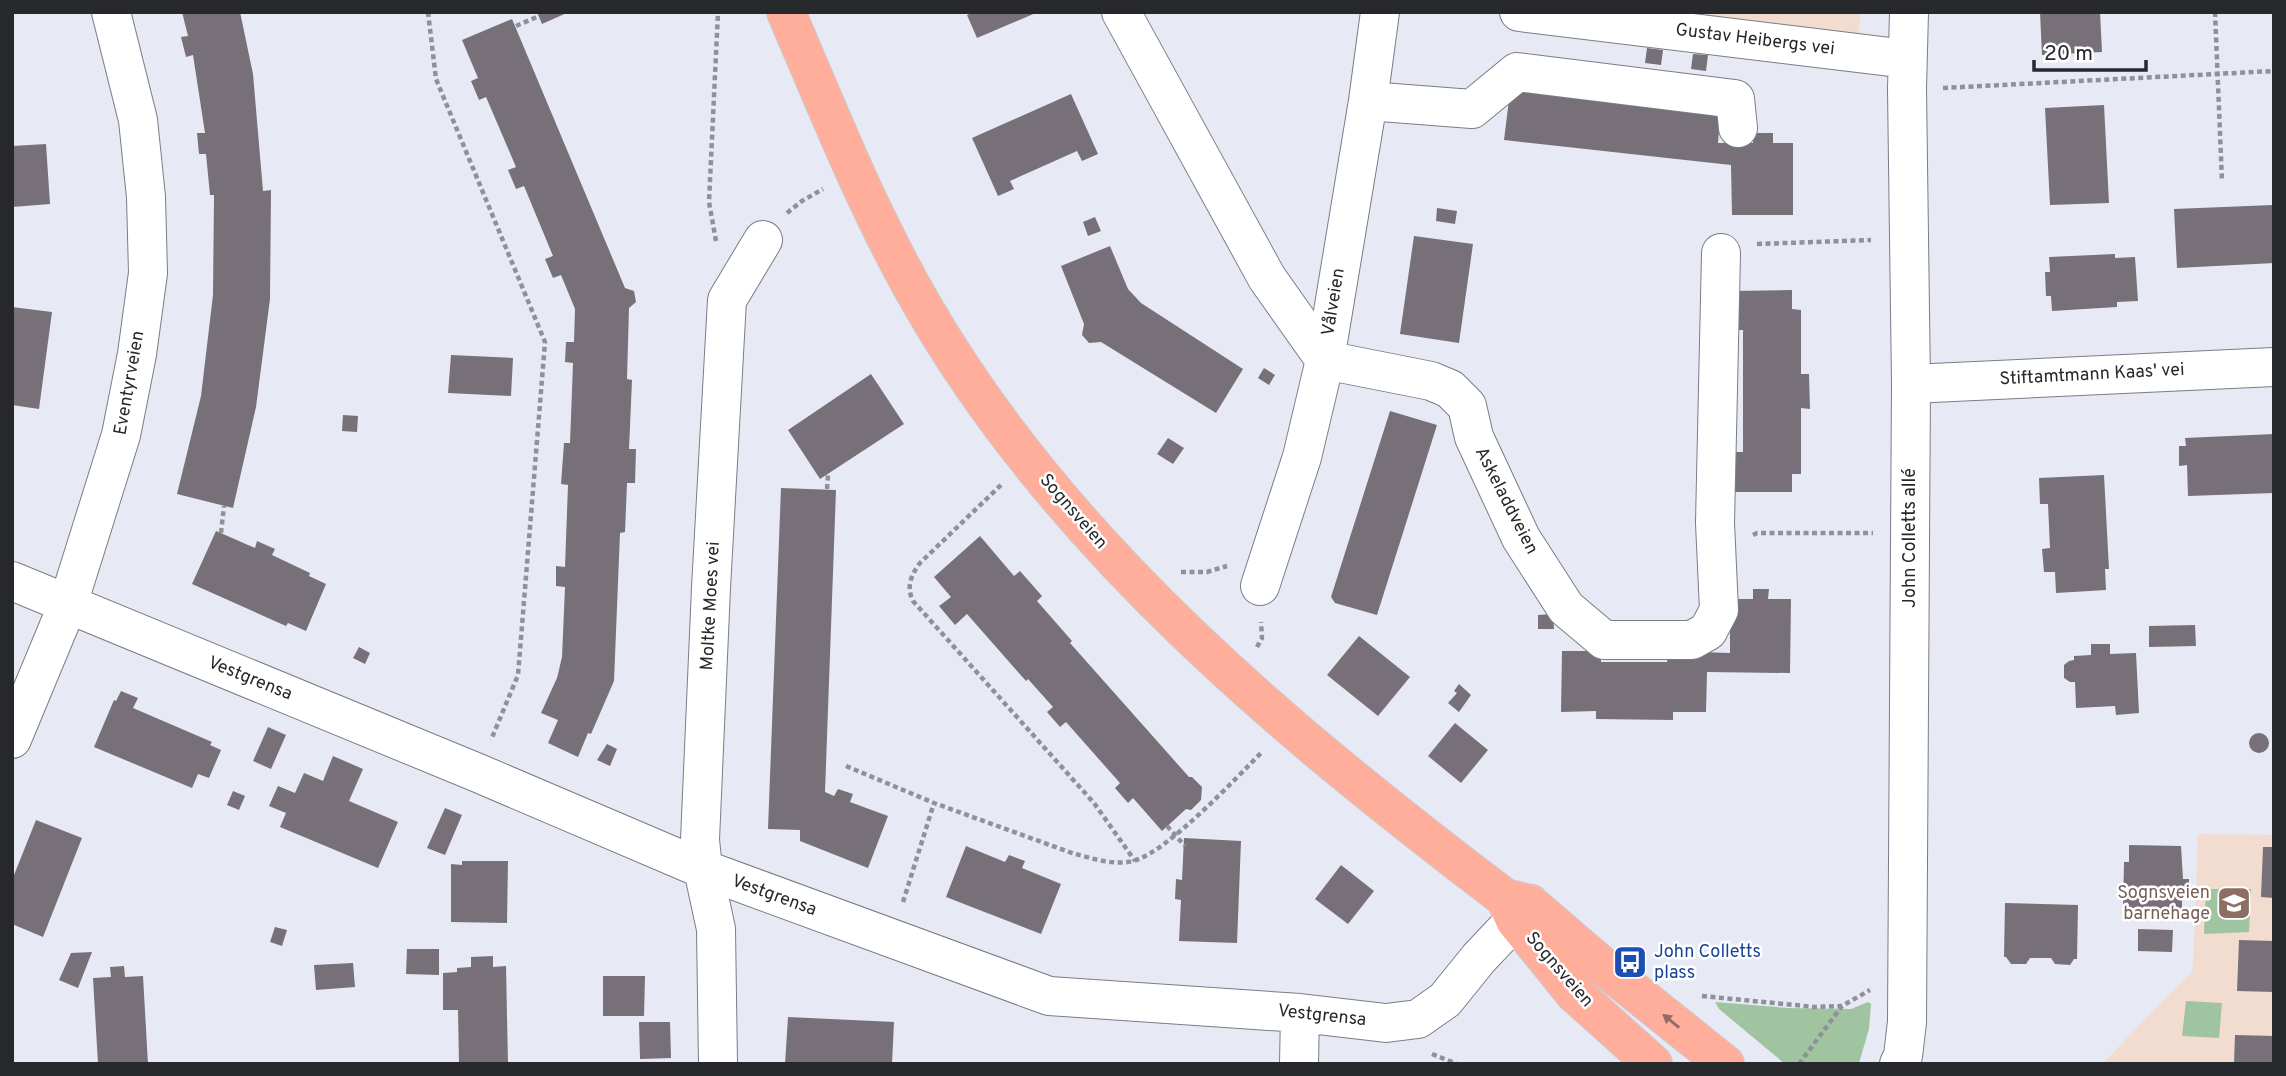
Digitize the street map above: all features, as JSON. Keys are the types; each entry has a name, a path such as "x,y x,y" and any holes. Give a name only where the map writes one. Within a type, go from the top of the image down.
{"main road":[{"name":"Sognsveien","path":"786,12 860,180 921,302 987,405 1070,511 1121,567 1233,674 1341,767 1517,907 1600,964 1725,1064"},
{"name":"Sognsveien","path":"1517,907 1574,993 1653,1064"}],"street":[{"name":"Eventyrveien","path":"12,739 68,604 121,435 148,273 146,197 138,120 111,12"},
{"path":"1121,12 1266,278 1325,360"},
{"name":"Vålveien","path":"1260,586 1302,457 1325,360 1368,102 1380,12"},
{"name":"Gustav Heibergs vei","path":"1519,12 1907,74"},
{"name":"John Colletts allé","path":"1899,1064 1903,1056 1907,1022 1911,384 1907,74 1909,12"},
{"path":"1368,102 1472,109 1517,72 1735,99 1738,128"},
{"name":"Moltke Moes vei","path":"718,1064 716,929 700,841 727,300 763,240"},
{"name":"Askeladdveien","path":"1325,360 1431,381 1450,389 1467,406 1474,437 1521,538 1566,608 1604,640 1692,640 1709,631 1719,610 1715,523 1721,253"},
{"name":"Stiftamtmann Kaas' vei","path":"1911,384 2274,367"},
{"name":"Vestgrensa","path":"12,581 703,869 1049,996 1300,1013 1386,1023 1418,1019 1445,1000 1517,907"},
{"path":"1299,1064 1300,1013"}],"path":[{"path":"428,12 436,79 545,342 518,675 478,773"},
{"path":"718,12 709,202 727,300"},
{"path":"2215,12 2222,181"},
{"path":"516,26 539,16"},
{"path":"1907,74 2218,74 2274,71"},
{"path":"763,240 781,219 802,201 826,187"},
{"path":"1721,253 1722,246 1881,240"},
{"path":"827,489 828,475"},
{"path":"1002,485 930,551 911,576 910,594 913,601 1094,803 1135,860"},
{"path":"221,533 224,506"},
{"path":"1716,555 1757,533 1881,533"},
{"path":"846,766 934,803 1072,853 1109,861 1135,860 1178,832 1265,749"},
{"path":"892,939 934,803"},
{"path":"1167,826 1185,846"},
{"path":"1799,1064 1842,1006 1880,984"},
{"path":"1693,995 1815,1007 1842,1006"}],"shaded area":[{"path":"1634,12 1860,12 1859,37"},
{"name":"Sognsveien barnehage","path":"2198,834 2274,835 2274,1064 2102,1064 2193,970"}],"green space":[{"path":"2206,889 2251,889 2249,932 2204,934"},
{"path":"2186,1001 2222,1003 2219,1038 2182,1036"},
{"path":"1715,1002 1788,1008 1851,1009 1868,1002 1871,1004 1869,1029 1859,1063 1785,1064 1719,1009"}],"building":[{"path":"182,12 240,12 253,74 263,191 271,190 270,299 256,407 233,508 177,494 201,396 213,295 214,195 210,195 206,154 199,154 197,133 205,133 193,55 186,57 181,37 188,36"},
{"path":"537,12 569,12 542,24"},
{"path":"974,12 1038,12 977,38 967,15"},
{"path":"2040,12 2100,12 2102,52 2042,55"},
{"path":"512,19 625,288 634,291 636,302 629,308 627,379 632,380 629,449 636,449 635,483 627,483 625,532 620,533 614,681 578,757 548,743 558,720 541,713 557,678 562,657 565,587 556,586 556,566 565,567 568,485 561,484 564,443 570,443 573,363 565,362 566,342 574,342 575,309 561,275 553,278 545,259 553,256 524,186 516,189 508,170 516,167 486,97 479,100 471,81 478,78 462,40"},
{"path":"1647,48 1663,50 1661,65 1645,63"},
{"path":"1693,54 1708,55 1706,71 1691,69"},
{"path":"1511,84 1721,107 1718,143 1753,143 1753,133 1773,133 1773,143 1793,143 1793,215 1732,215 1731,165 1504,140"},
{"path":"1071,94 1098,154 1082,161 1077,151 1010,181 1014,189 998,196 972,138"},
{"path":"2104,105 2109,203 2050,205 2045,108"},
{"path":"46,144 50,204 12,207 12,146"},
{"path":"2273,205 2274,263 2177,268 2174,209"},
{"path":"1437,208 1457,211 1455,224 1436,221"},
{"path":"1095,217 1101,231 1088,236 1083,222"},
{"path":"1414,236 1473,244 1459,343 1400,334"},
{"path":"1110,246 1128,289 1141,303 1243,369 1216,413 1101,342 1089,343 1082,335 1084,324 1061,266"},
{"path":"2115,254 2115,258 2135,257 2138,301 2117,302 2117,307 2052,311 2051,296 2046,296 2045,272 2050,272 2049,257"},
{"path":"1792,290 1792,309 1801,310 1801,374 1809,374 1810,409 1801,408 1801,474 1792,474 1792,492 1732,492 1732,452 1743,452 1743,330 1733,330 1734,291"},
{"path":"12,307 52,312 39,409 12,405"},
{"path":"451,355 513,358 511,396 448,393"},
{"path":"1264,368 1275,375 1269,385 1258,378"},
{"path":"871,374 904,424 820,479 788,430"},
{"path":"1390,411 1437,425 1377,615 1335,603 1331,597"},
{"path":"343,415 358,416 357,432 342,431"},
{"path":"2274,434 2274,493 2188,496 2187,465 2179,466 2179,446 2186,446 2185,438"},
{"path":"1168,438 1184,448 1173,464 1157,454"},
{"path":"2104,475 2109,569 2105,569 2106,590 2056,593 2055,572 2044,572 2042,549 2050,548 2048,504 2040,504 2039,478"},
{"path":"781,488 836,490 825,792 834,796 838,789 853,794 850,802 888,816 868,868 800,841 800,830 768,829"},
{"path":"216,531 255,548 257,541 275,549 272,555 310,573 309,576 326,584 306,631 288,623 286,626 192,584"},
{"path":"980,536 1014,576 1020,571 1042,596 1037,601 1072,641 1070,643 1189,777 1202,787 1201,800 1191,810 1186,809 1162,831 1133,798 1128,803 1115,788 1120,783 1066,722 1060,727 1047,712 1053,707 1028,679 1026,681 967,614 955,625 939,606 951,597 934,577"},
{"path":"1753,589 1769,589 1768,599 1791,599 1790,673 1707,672 1706,712 1673,712 1673,720 1596,719 1596,711 1561,712 1562,651 1601,651 1601,662 1667,662 1668,651 1730,653 1730,599 1753,599"},
{"path":"1553,614 1554,629 1538,629 1538,615"},
{"path":"2195,625 2196,646 2149,647 2149,626"},
{"path":"1359,636 1410,677 1378,716 1327,675"},
{"path":"2091,644 2110,644 2110,654 2136,653 2139,713 2116,715 2115,706 2076,708 2075,682 2064,678 2064,665 2074,660 2074,656 2091,655"},
{"path":"359,647 370,653 365,664 353,658"},
{"path":"1459,684 1471,695 1459,712 1448,703 1457,693 1454,691"},
{"path":"121,691 138,698 133,708 212,742 210,745 221,750 209,778 198,774 192,788 94,747 114,700 116,701"},
{"path":"1455,723 1488,750 1461,783 1428,756"},
{"path":"268,727 286,735 271,769 253,761"},
{"path":"2259,733 2266,736 2269,743 2266,750 2259,753 2252,750 2249,743 2252,736"},
{"path":"607,744 617,749 610,766 597,760"},
{"path":"333,756 363,769 349,801 398,822 378,868 280,827 286,813 269,806 278,786 295,793 304,773 323,781"},
{"path":"233,791 245,796 239,810 227,805"},
{"path":"445,808 462,815 445,855 427,848"},
{"path":"36,820 82,838 43,937 12,924 12,880"},
{"path":"1184,838 1241,841 1237,943 1179,941 1181,900 1175,899 1176,879 1182,880"},
{"path":"2129,845 2181,846 2183,879 2189,879 2189,893 2182,893 2182,909 2123,908 2124,862 2129,862"},
{"path":"966,846 1005,862 1009,855 1025,861 1022,868 1061,884 1041,934 946,897"},
{"path":"2263,847 2274,847 2274,898 2261,897"},
{"path":"462,861 508,861 507,923 451,922 451,864 462,865"},
{"path":"1341,865 1374,891 1348,924 1315,899"},
{"path":"2005,903 2078,905 2077,959 2070,965 2055,964 2051,958 2030,958 2026,964 2011,964 2004,957"},
{"path":"275,927 287,930 282,946 270,942"},
{"path":"2138,929 2173,930 2172,952 2138,951"},
{"path":"2239,940 2274,941 2274,992 2237,991"},
{"path":"407,949 439,949 439,975 406,974"},
{"path":"92,952 78,988 59,980 71,953"},
{"path":"493,956 493,967 506,966 508,1064 459,1064 458,1010 443,1010 443,973 471,967 471,957"},
{"path":"353,963 355,987 316,990 314,965"},
{"path":"124,966 125,977 143,976 148,1064 98,1064 93,978 111,977 110,967"},
{"path":"603,976 645,976 644,1016 603,1016"},
{"path":"788,1017 894,1022 892,1064 785,1064"},
{"path":"639,1022 670,1022 671,1058 640,1059"},
{"path":"2235,1035 2274,1036 2274,1064 2234,1064"}],"place":[{"name":"Sognsveien barnehage","path":"2234,903"},
{"name":"John Colletts plass","path":"1630,962"}]}
